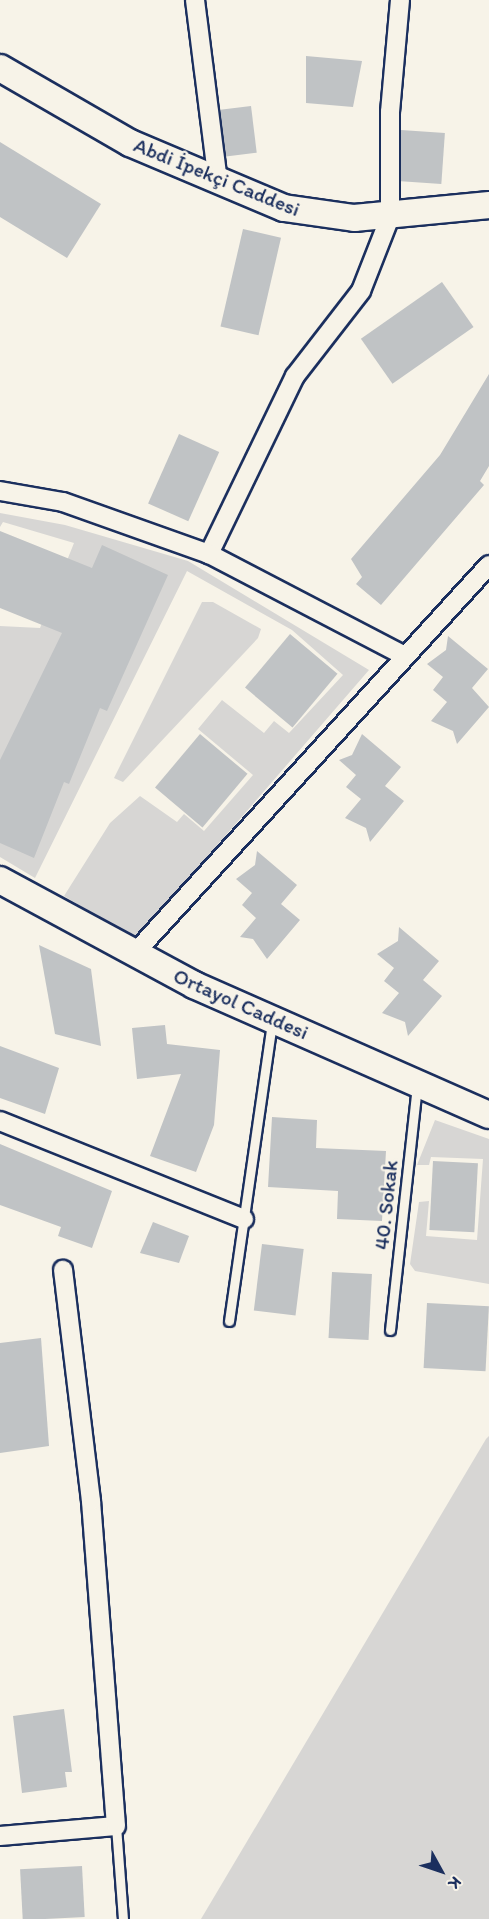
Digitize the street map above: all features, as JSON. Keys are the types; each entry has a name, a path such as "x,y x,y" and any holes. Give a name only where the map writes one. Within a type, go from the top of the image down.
{"street":[{"path":"195,0 218,182"},
{"path":"209,554 295,376 361,291 390,217 390,112 400,0"},
{"name":"Abdi İpekçi Caddesi","path":"0,68 130,143 218,182 317,216 390,217 489,205"},
{"path":"0,491 63,502 209,554 405,656"},
{"path":"133,955 489,565"},
{"name":"Ortayol Caddesi","path":"0,880 133,955 489,1115"},
{"path":"0,1121 244,1219"},
{"path":"0,1836 116,1826 91,1501 63,1270"}],"lane":[{"path":"230,1321 273,1017"},
{"name":"40. Sokak","path":"390,1330 417,1083"},
{"path":"116,1826 123,1919"}],"shaded area":[{"path":"0,513 65,525 188,561 369,670 136,939 64,896 110,823 140,796 177,822 184,814 204,831 253,775 198,729 222,700 264,733 274,721 289,733 343,675 292,630 187,571 35,878 0,857 0,626 40,628 74,543 3,522 0,527"},
{"path":"202,602 213,602 261,629 258,638 123,782 114,778"},
{"path":"435,1120 489,1139 489,1284 415,1271 410,1264 419,1202 429,1201 426,1236 477,1240 483,1159 431,1157 429,1165 417,1165"},
{"path":"489,1436 489,1919 201,1919 486,1439"}],"building":[{"path":"306,56 362,61 353,107 306,103"},
{"path":"251,106 257,153 226,156 220,110"},
{"path":"401,130 445,133 441,184 397,181"},
{"path":"0,142 101,204 67,258 0,217"},
{"path":"243,229 281,238 259,335 221,326"},
{"path":"442,282 474,327 392,384 361,339"},
{"path":"489,374 489,466 480,481 484,485 381,605 356,584 362,577 351,559 440,455"},
{"path":"179,434 219,452 188,521 148,503"},
{"path":"0,531 92,568 102,545 168,575 107,711 100,708 69,784 64,782 34,858 0,843 0,760 62,633 0,608"},
{"path":"290,634 337,674 292,727 245,688"},
{"path":"448,636 488,669 472,688 489,707 457,744 453,731 431,721 447,702 433,690 443,677 427,664 446,650"},
{"path":"200,734 247,774 202,827 155,788"},
{"path":"362,734 401,767 385,786 404,801 370,842 366,828 345,818 361,799 346,787 356,775 339,760 352,755"},
{"path":"257,851 297,885 281,904 300,920 267,959 253,939 240,937 256,918 242,905 252,893 236,879 255,865"},
{"path":"399,927 439,961 423,980 442,996 408,1036 405,1022 382,1013 399,993 384,981 394,968 377,954 398,941"},
{"path":"39,945 91,969 101,1046 55,1034"},
{"path":"165,1025 167,1044 220,1050 214,1125 196,1172 150,1156 181,1074 137,1079 132,1028"},
{"path":"0,1046 59,1068 45,1114 0,1098"},
{"path":"272,1117 317,1120 316,1148 386,1151 382,1221 337,1219 338,1191 268,1187"},
{"path":"0,1144 112,1191 92,1248 58,1236 61,1227 0,1205"},
{"path":"433,1161 478,1163 474,1232 429,1230"},
{"path":"153,1222 189,1236 179,1263 140,1253"},
{"path":"262,1244 304,1249 296,1316 254,1311"},
{"path":"332,1272 372,1274 368,1340 329,1338"},
{"path":"427,1303 489,1306 486,1371 424,1368"},
{"path":"41,1338 49,1446 0,1453 0,1343"},
{"path":"64,1709 72,1772 65,1772 67,1787 22,1793 13,1716"},
{"path":"82,1866 85,1917 23,1919 20,1869"}]}
